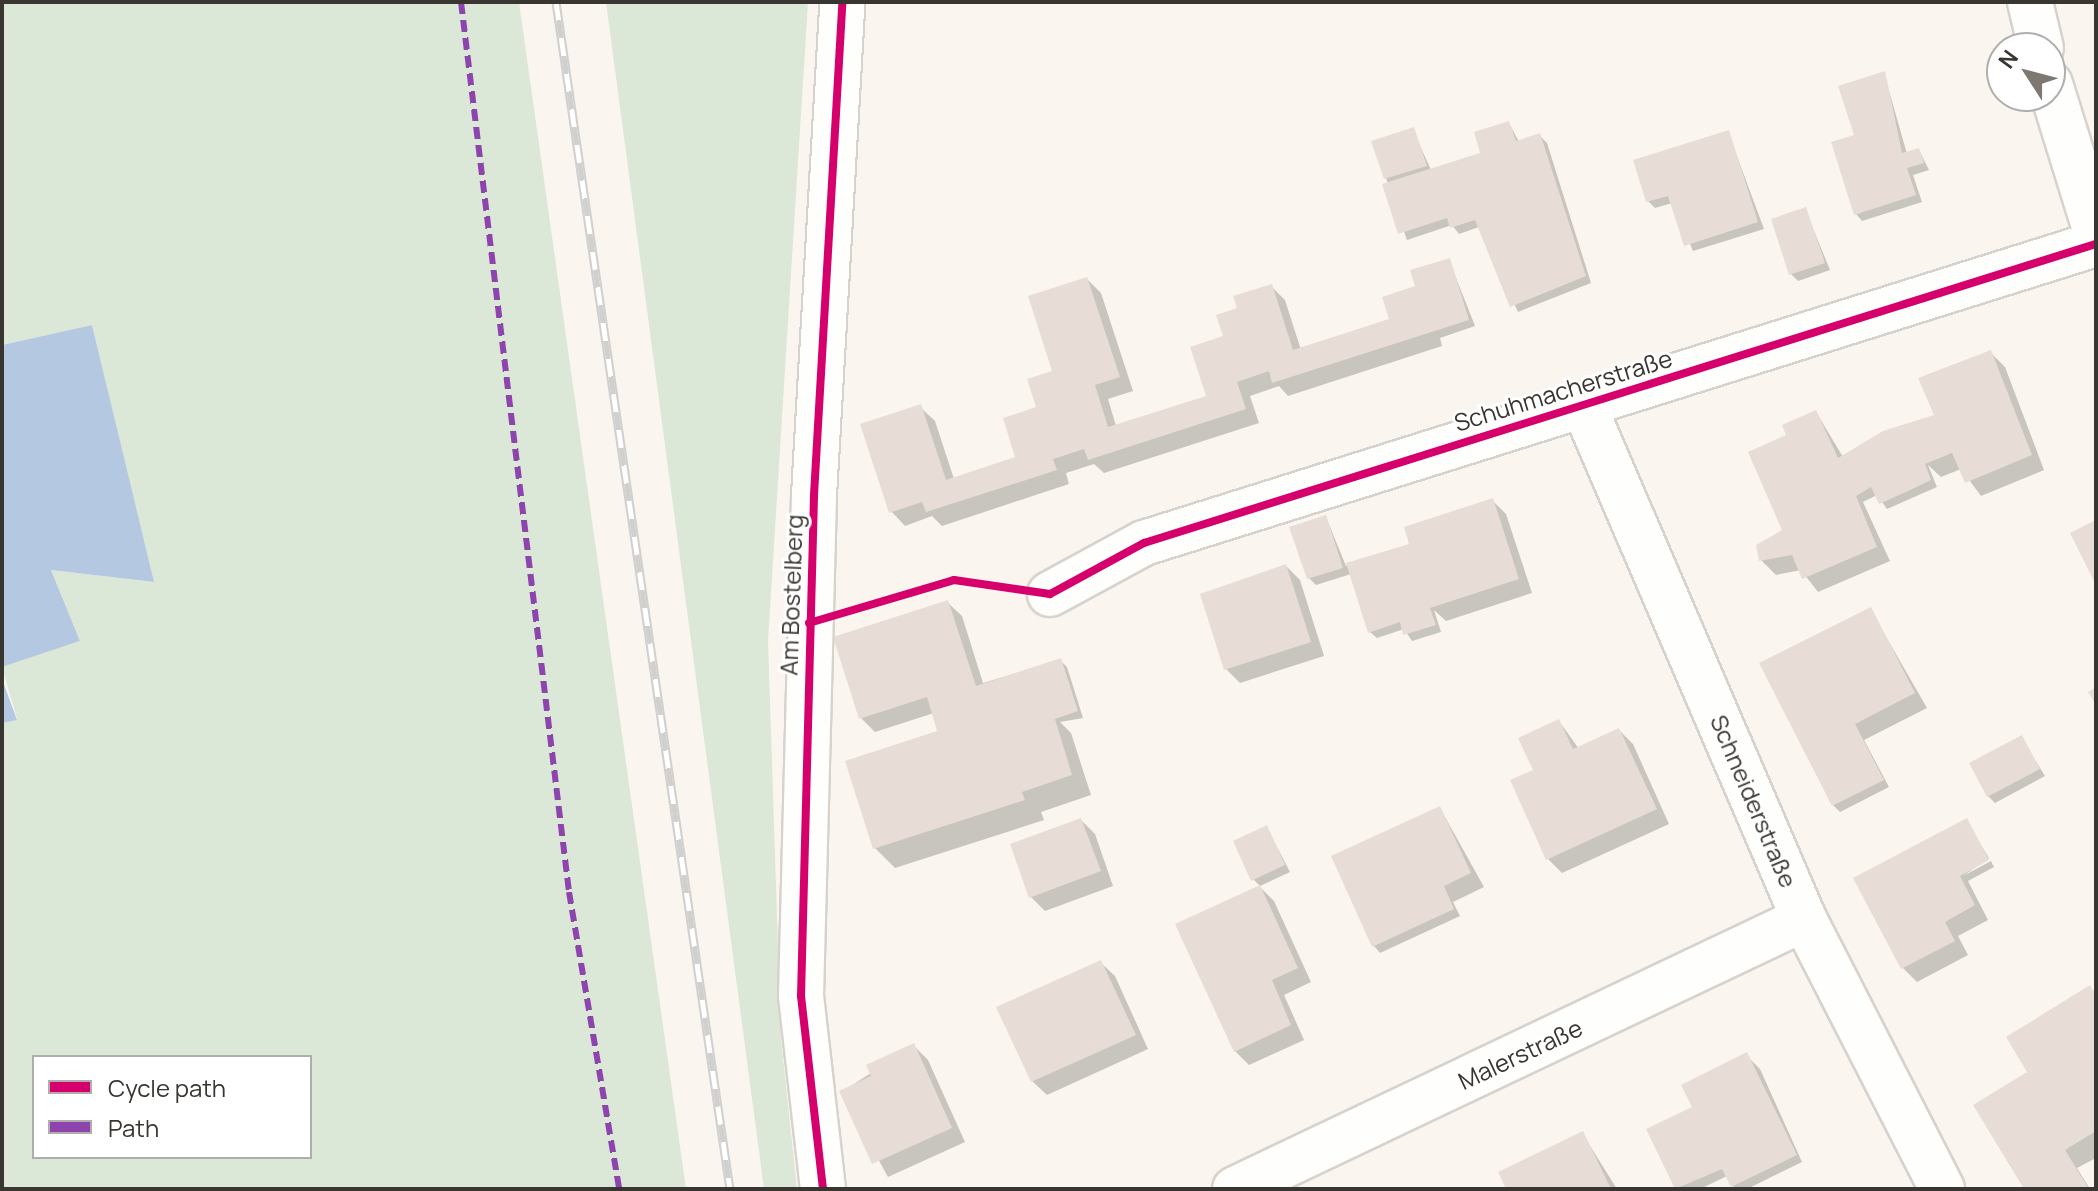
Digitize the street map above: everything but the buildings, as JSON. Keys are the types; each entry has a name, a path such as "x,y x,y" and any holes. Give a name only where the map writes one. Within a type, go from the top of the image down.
{"street":[{"name":"Am Bostelberg","path":"823,1189 801,996 813,509 842,2"},
{"path":"2030,2 2037,32"},
{"path":"2059,112 2096,233"},
{"name":"Schuhmacherstraße","path":"1050,594 1144,543 2096,244"},
{"name":"Schneiderstraße","path":"1583,404 1804,919 1942,1189"},
{"name":"Malerstraße","path":"1235,1189 1804,919"}],"green space":[{"path":"2,2 519,2 686,1189 2,1189 2,723 17,719 2,667 80,641 51,570 153,582 92,325 2,345"},
{"path":"606,2 808,2 768,641 781,1039 797,1189 764,1189"}],"water":[{"path":"92,325 154,582 51,570 80,641 2,667 2,345"},
{"path":"2,679 17,720 2,723"}],"railway":[{"path":"556,2 730,1189"}],"marked path":[{"path":"461,2 569,892 619,1189"}],"cycle path":[{"path":"823,1189 801,996 814,495 842,2"},
{"path":"809,623 954,580 1050,594 1144,543 2096,244"}]}
